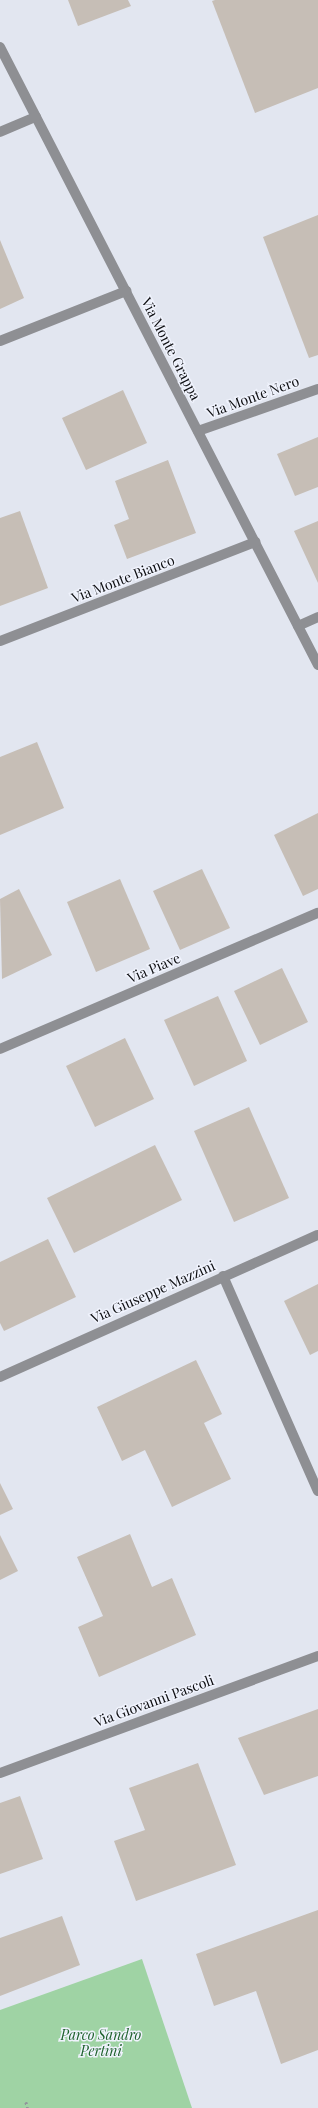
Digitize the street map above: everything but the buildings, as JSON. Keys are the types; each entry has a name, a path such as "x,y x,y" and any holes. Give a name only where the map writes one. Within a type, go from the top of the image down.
{"street":[{"name":"Via Monte Grappa","path":"0,47 318,665"},
{"path":"0,132 36,117"},
{"path":"0,341 126,291"},
{"name":"Via Monte Nero","path":"198,431 318,389"},
{"name":"Via Monte Bianco","path":"0,642 255,542"},
{"path":"298,626 318,617"},
{"name":"Via Piave","path":"0,1048 318,914"},
{"name":"Via Giuseppe Mazzini","path":"0,1377 223,1276 318,1235"},
{"path":"223,1276 318,1491"},
{"name":"Via Giovanni Pascoli","path":"0,1772 318,1656"}],"path":[{"path":"26,2102 28,2108"}],"green space":[{"name":"Parco Sandro Pertini","path":"142,1959 192,2108 0,2108 0,2010"}]}
